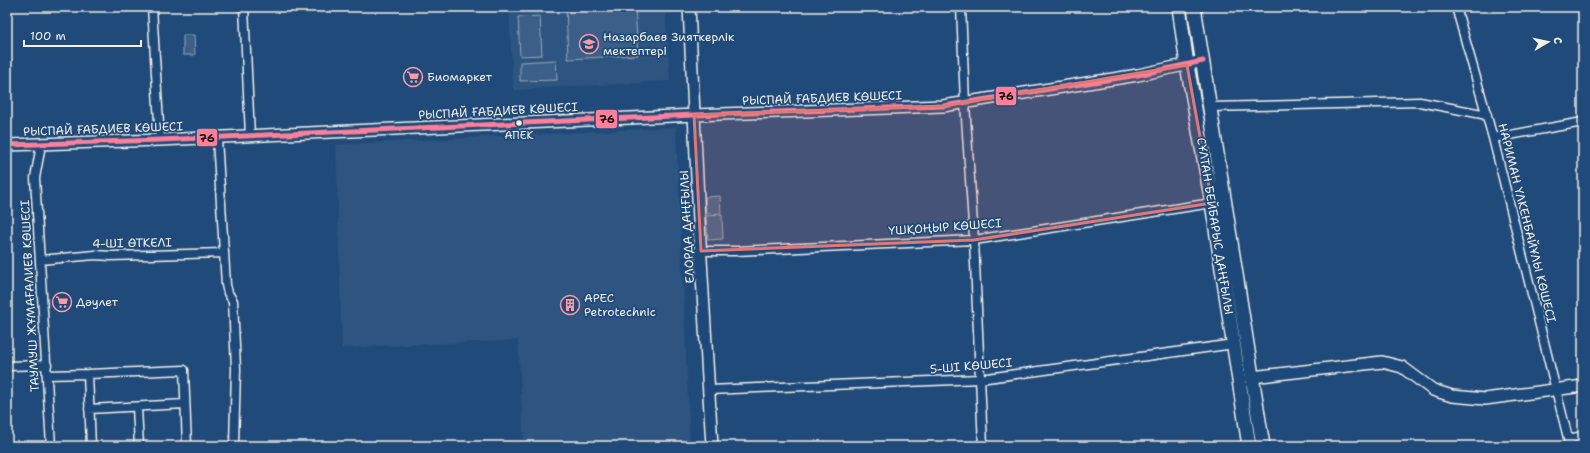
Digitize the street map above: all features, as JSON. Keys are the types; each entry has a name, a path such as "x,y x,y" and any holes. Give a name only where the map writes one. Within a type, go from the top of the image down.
{"main road":[{"name":"СҰЛТАН БЕЙБАРЫС ДАҢҒЫЛЫ","path":"1179,7 1187,65 1212,203 1250,446"},
{"name":"СҰЛТАН БЕЙБАРЫС ДАҢҒЫЛЫ","path":"1194,7 1264,446"}],"street":[{"path":"152,7 160,140"},
{"path":"244,7 250,136"},
{"name":"ЕЛОРДА ДАҢҒЫЛЫ","path":"689,7 712,446"},
{"path":"961,7 965,103 974,240 982,446"},
{"name":"НАРИМАН ҮЛКЕНБАЙҰЛЫ КӨШЕСІ","path":"1456,7 1493,138 1569,443"},
{"name":"РЫСПАЙ ҒАБДИЕВ КӨШЕСІ","path":"7,146 217,138 694,115 943,106 1138,76 1203,61"},
{"path":"1210,107 1420,102 1487,115"},
{"path":"1493,138 1583,122"},
{"path":"217,138 226,285 228,293 233,301 236,368 234,446"},
{"name":"ТАУМУШ ЖҰМАҒАЛИЕВ КӨШЕСІ","path":"41,145 35,178 51,446"},
{"name":"ҮШҚОҢЫР КӨШЕСІ","path":"701,251 736,251 974,240 1212,203"},
{"name":"4-ШІ ӨТКЕЛІ","path":"40,260 95,254 111,256 224,253"},
{"name":"5-ШІ КӨШЕСІ","path":"709,390 980,380 1234,344"},
{"path":"1252,377 1382,362 1402,367 1433,390 1452,396 1485,399 1583,386"},
{"path":"7,366 47,365"},
{"path":"47,375 184,370 187,446"},
{"path":"88,374 91,446"},
{"path":"89,409 185,404"},
{"path":"137,407 139,446"},
{"path":"1569,443 1583,436"}],"highlighted area":[{"path":"1187,65 1212,203 974,240 701,251 694,115 943,106"}],"shaded area":[{"name":"Назарбаев Зияткерлік мектептері","path":"509,7 665,7 670,81 513,90"},
{"path":"566,7 635,7 638,55 568,59"},
{"path":"540,16 542,55 520,56 518,17"},
{"path":"183,35 194,35 195,55 183,55"},
{"path":"556,60 557,80 520,81 520,62"},
{"path":"676,127 690,446 524,446 518,340 342,348 336,145"},
{"path":"720,196 721,213 706,214 705,197"},
{"path":"722,215 723,239 708,240 706,216"}],"transit line":[{"name":"76","path":"7,145 160,140 694,115 943,106 1138,75 1203,61"}],"place":[{"name":"Назарбаев Зияткерлік мектептері","path":"589,44"},
{"name":"Биомаркет","path":"413,77"},
{"name":"АПЕК","path":"519,123"},
{"name":"Дәулет","path":"62,302"},
{"name":"APEC Petrotechnic","path":"570,305"}]}
